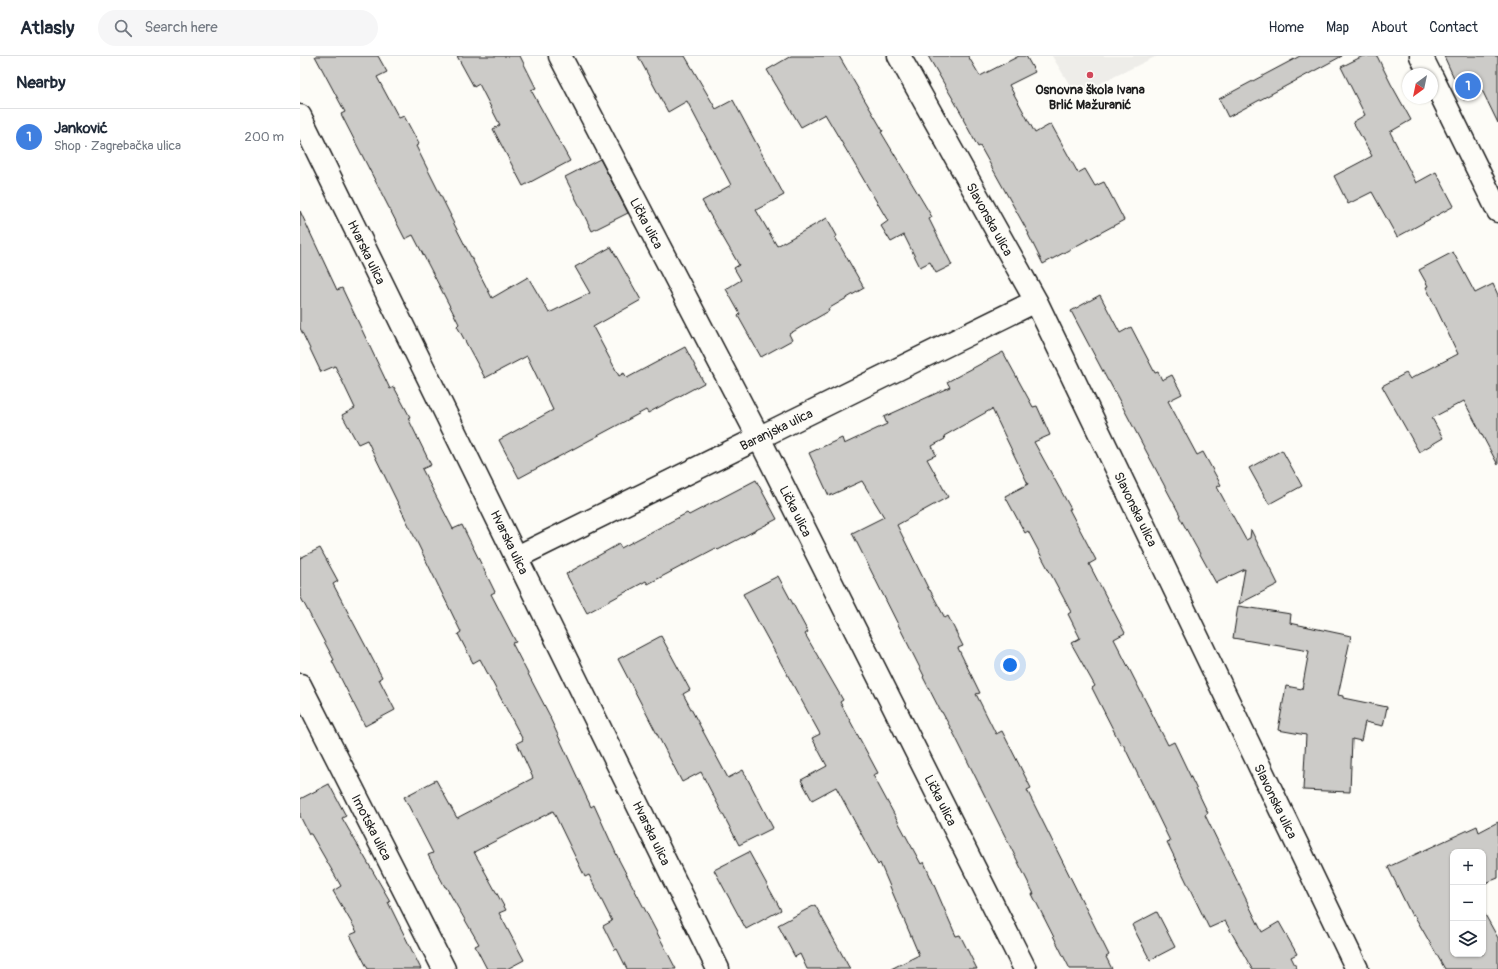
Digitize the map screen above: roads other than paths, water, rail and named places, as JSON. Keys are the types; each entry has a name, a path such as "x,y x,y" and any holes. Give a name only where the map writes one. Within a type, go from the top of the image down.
{"street":[{"name":"Lička ulica","path":"560,56 759,438 1025,969"},
{"name":"Slavonska ulica","path":"899,56 1036,301 1357,969"},
{"path":"1421,56 1427,68"},
{"path":"1438,89 1498,211"},
{"name":"Hvarska ulica","path":"300,116 718,969"},
{"name":"Baranjska ulica","path":"517,557 1036,301"},
{"name":"Imotska ulica","path":"300,685 444,969"}],"place":[{"name":"Osnovna škola Ivana Brlić Mažuranić","path":"1090,75"},
{"name":"Janković","path":"1468,86"}]}
